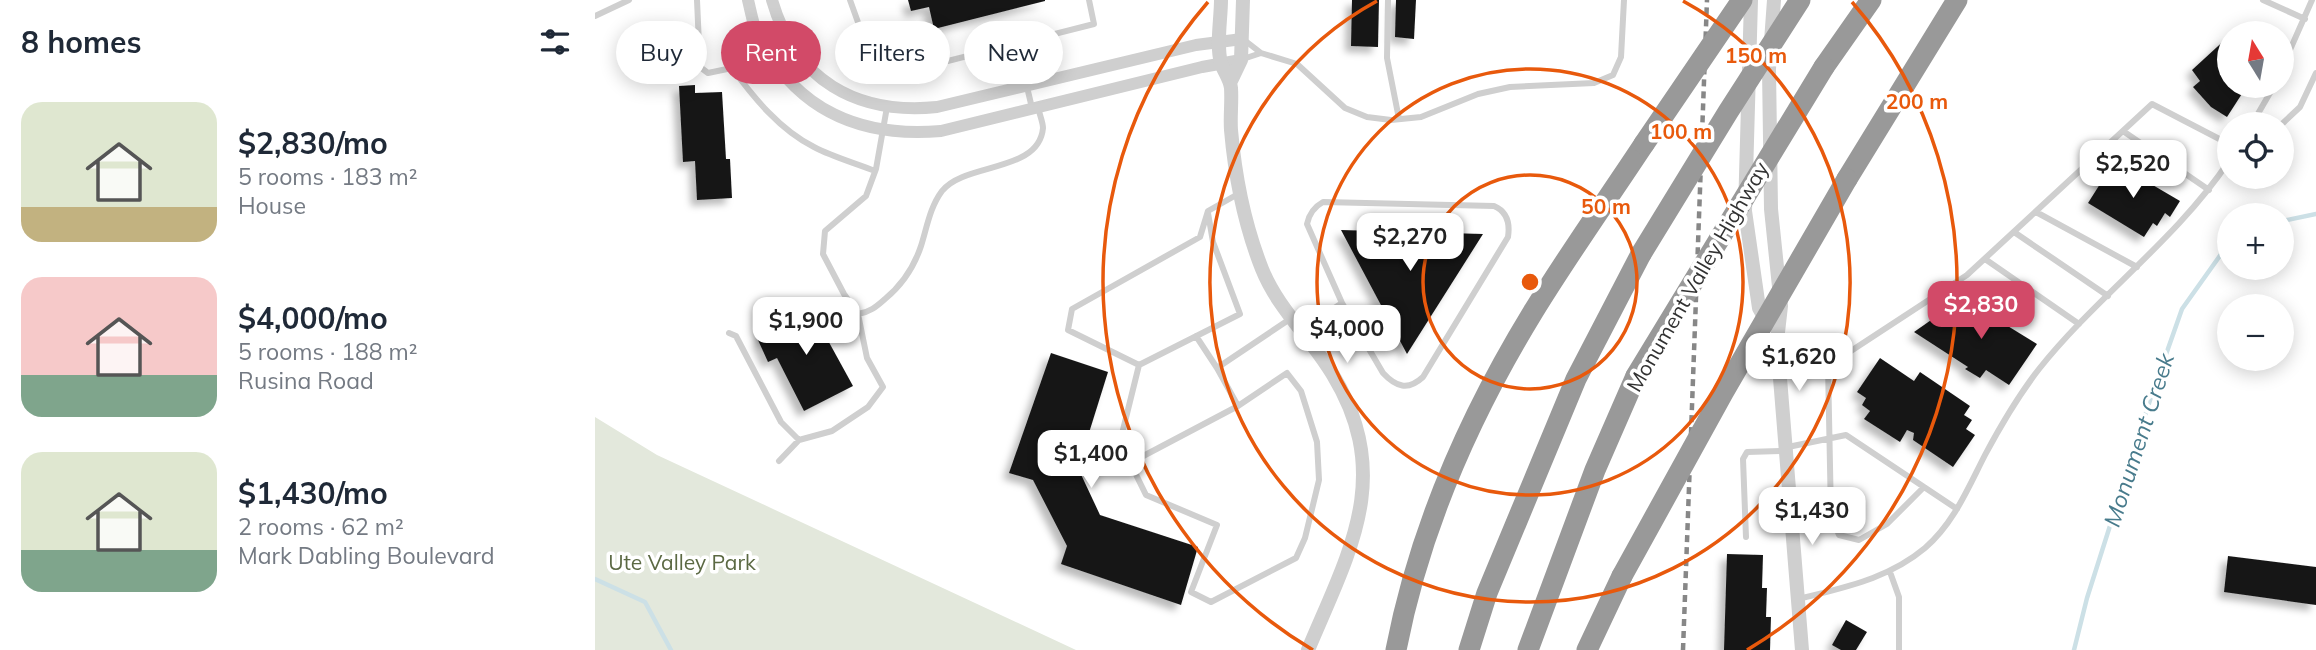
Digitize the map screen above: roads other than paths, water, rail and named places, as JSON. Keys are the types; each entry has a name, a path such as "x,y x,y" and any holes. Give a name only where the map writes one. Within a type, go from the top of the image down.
{"highway":[{"path":"1396,650 1423,548 1484,398 1533,312 1742,0"},
{"path":"1469,650 1487,593 1571,392 1641,254 1728,111 1800,0"},
{"name":"Monument Valley Highway","path":"1528,650 1595,470 1636,376 1824,67 1871,0"},
{"path":"1587,650 1622,576 1723,393 1847,179 1957,0"}],"street":[{"path":"748,0 754,21"},
{"path":"772,0 779,24 792,46 815,72 838,90 860,101 887,107 937,107 1196,45 1242,39"},
{"path":"1221,0 1221,62 1230,83 1231,128 1240,192 1262,268 1274,295 1334,376 1348,404 1361,458 1360,512 1353,541 1308,650"},
{"path":"1230,83 1241,60 1243,0"},
{"path":"1751,0 1745,211 1759,308 1777,341"},
{"path":"1774,0 1769,69 1772,209 1781,306 1777,341 1802,650"},
{"path":"793,84 825,110 852,124 884,131 913,133 941,131 1221,62 1241,60"}],"lane":[{"path":"595,16 629,0"},
{"path":"697,0 699,67 708,73 721,70"},
{"path":"850,0 864,38 887,59 924,67 964,58"},
{"path":"1063,32 1094,24 1089,0"},
{"path":"1388,0 1387,58 1399,119"},
{"path":"1242,39 1261,53 1297,64 1345,108 1367,117 1420,117 1478,94 1510,87 1594,83 1613,75 1621,57 1624,0"},
{"path":"2263,0 2273,2 2305,19"},
{"path":"2294,42 2312,0"},
{"path":"1241,60 1261,53"},
{"path":"2294,113 2301,107 2316,73"},
{"path":"745,84 779,122 813,146 875,171"},
{"path":"858,314 870,312 902,284 920,249 929,218 944,189 955,180 978,170 1025,156 1037,143 1043,128 1026,86"},
{"path":"1924,487 1887,524 1859,540 1839,535 1831,515 1828,366 1967,275 2153,104 2217,138"},
{"path":"779,461 799,440 832,431 868,407 883,387 867,358 858,314 823,254 825,230 866,196 875,171 887,107"},
{"path":"2123,131 2209,190"},
{"path":"1798,599 1867,582 1890,572 1909,562 1944,529 2002,424 2039,370 2079,324 2174,231 2217,178"},
{"path":"1139,365 1068,330 1072,309 1200,237 1208,211 1240,192"},
{"path":"1323,202 1494,206 1506,215 1510,225 1509,237 1423,377 1415,384 1407,387 1391,382 1342,303 1307,224 1308,217 1317,205 1323,202"},
{"path":"1131,463 1238,406 1287,373 1301,391 1317,442 1319,480 1305,538 1296,558 1211,602 1191,592 1217,525 1146,495 1120,442 1139,365 1240,314 1213,242 1208,211"},
{"path":"2036,212 2137,267"},
{"path":"2014,232 2108,296"},
{"path":"1985,259 2079,324"},
{"path":"1217,368 1296,324 1342,303"},
{"path":"729,332 736,336 781,422 799,440"},
{"path":"1196,336 1238,406"},
{"path":"1746,537 1742,459 1747,452 1786,449 1846,435 1957,509"},
{"path":"1890,572 1899,597 1899,650"}],"waterway":[{"name":"Monument Creek","path":"2294,219 2316,214"},
{"name":"Monument Creek","path":"2074,650 2087,598 2182,309 2217,260"},
{"path":"595,579 645,602 671,650"}],"railway":[{"path":"1683,650 1707,0"}],"park label":[{"name":"Ute Valley Park","path":"682,563"}]}
